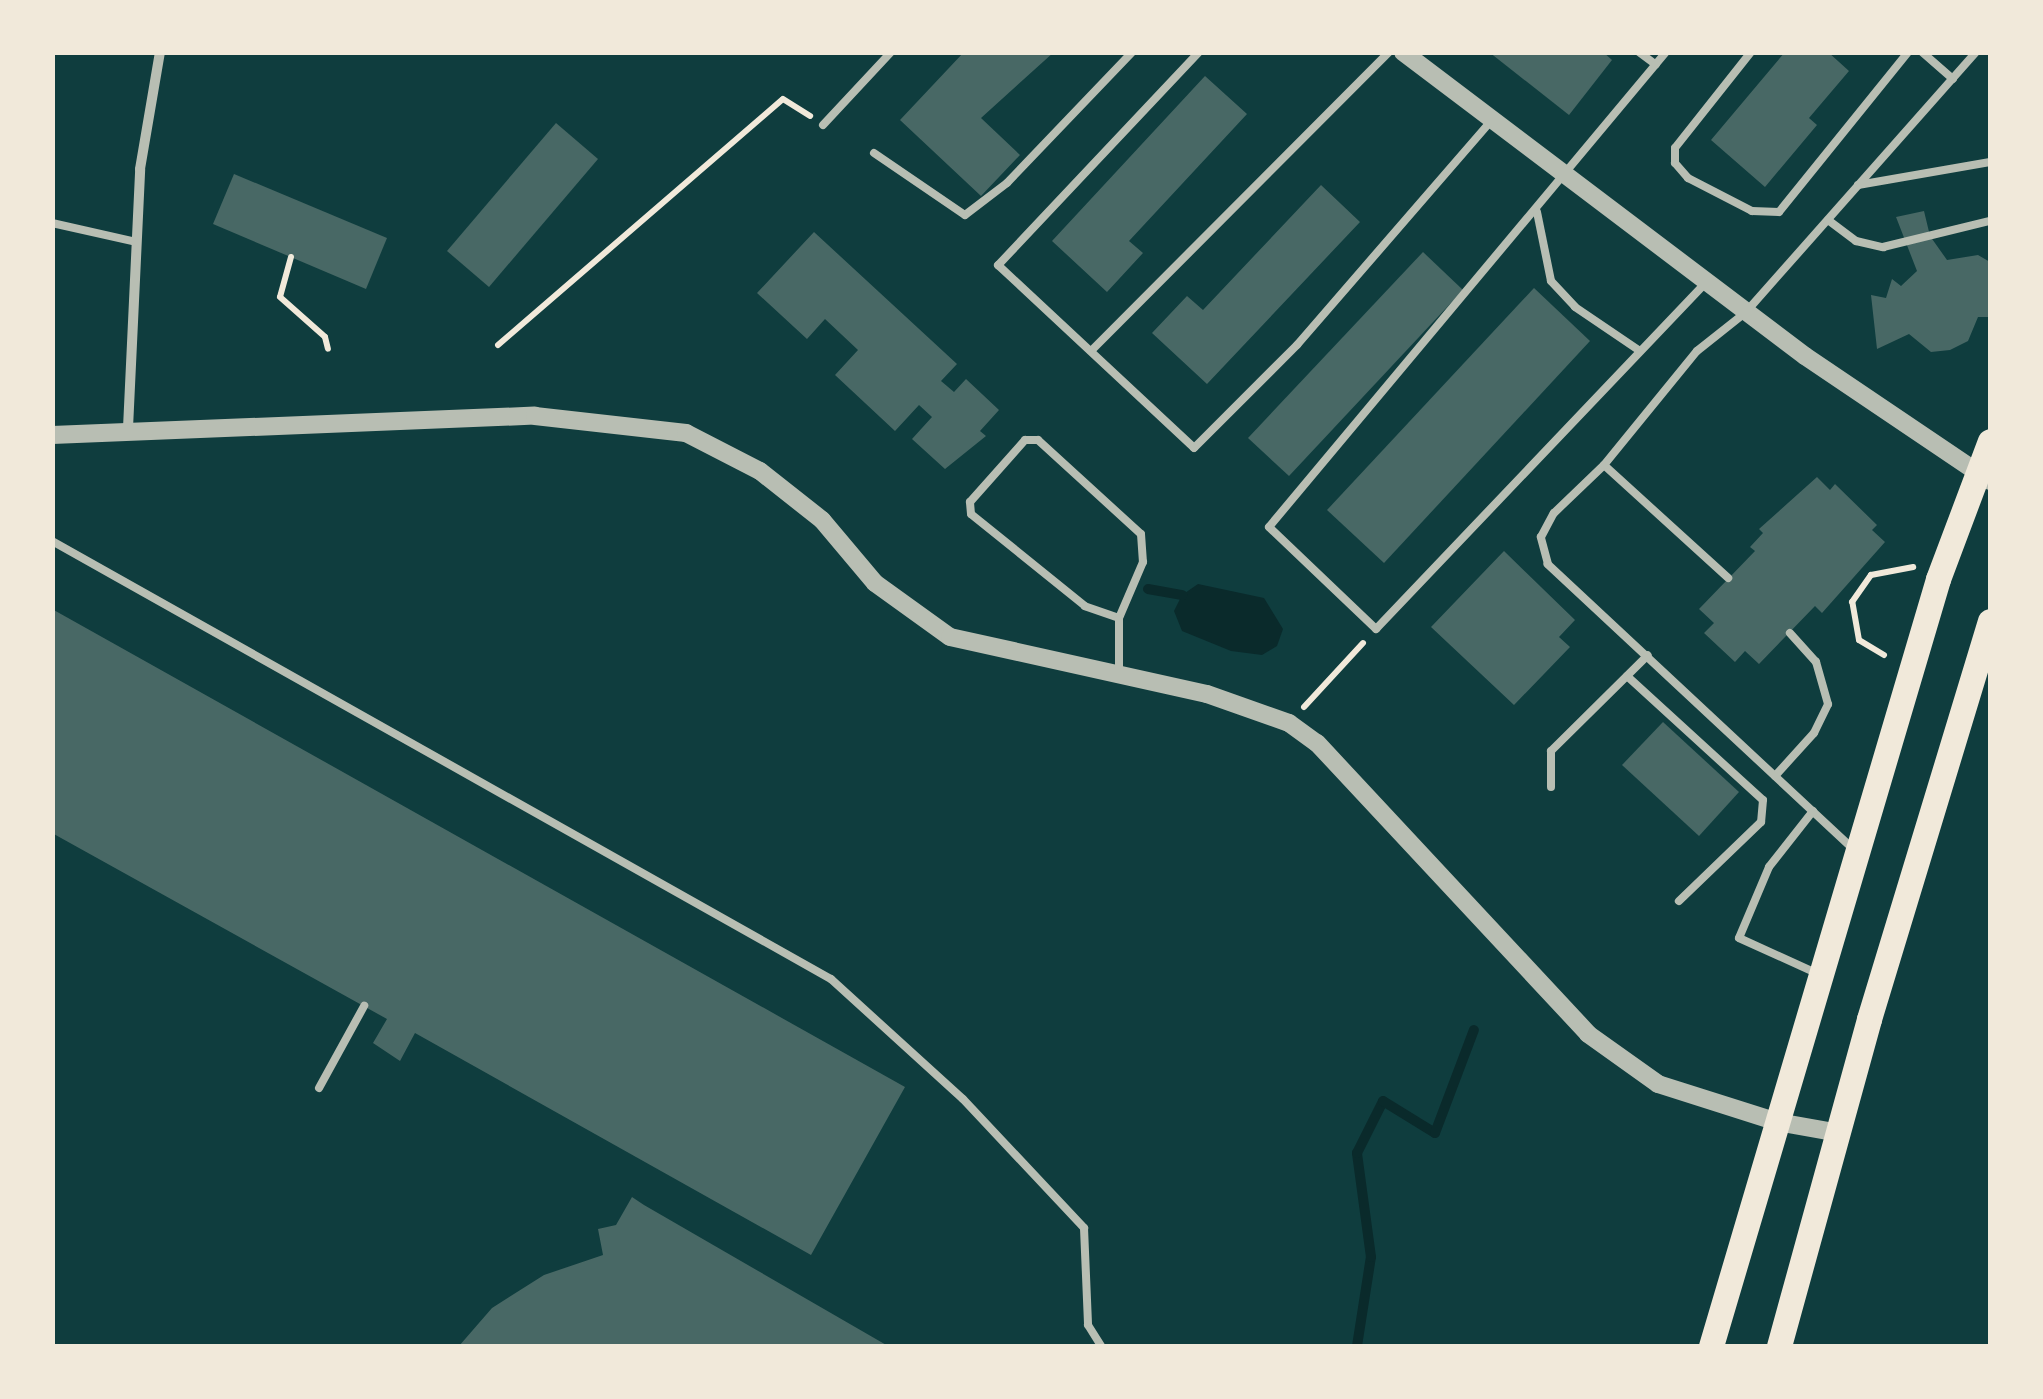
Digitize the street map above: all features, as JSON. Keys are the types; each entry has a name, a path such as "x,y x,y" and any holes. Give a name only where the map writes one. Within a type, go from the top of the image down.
{"main road":[{"path":"1711,1346 1855,850 1984,477 1990,441"},
{"path":"1779,1346 1990,621"}],"street":[{"path":"128,428 140,169 160,52"},
{"path":"1404,52 1746,312 1984,477"},
{"path":"52,436 128,428 534,416 686,434 760,470 822,520 875,583 950,637 1120,674 1290,723 1317,743 1588,1034 1658,1084 1778,1122 1840,1133"}],"lane":[{"path":"823,125 892,52"},
{"path":"874,153 965,215 1007,182 1132,52"},
{"path":"1199,52 998,265 1194,448 1297,346 1492,120"},
{"path":"1091,351 1390,52"},
{"path":"1639,52 1656,65"},
{"path":"1666,52 1566,177 1269,526 1376,628 1706,282"},
{"path":"1751,52 1675,148 1675,163 1688,178 1752,211 1779,212 1908,52"},
{"path":"1922,52 1953,79"},
{"path":"1855,850 1548,564 1542,537 1554,513 1604,464 1698,352 1746,312 1976,52"},
{"path":"1858,185 1990,162"},
{"path":"1536,212 1552,281 1575,307 1640,352"},
{"path":"1828,220 1856,241 1883,247 1990,220"},
{"path":"52,223 136,242"},
{"path":"1120,618 1085,606 972,514 970,502 1025,440 1038,440 1140,534 1143,562 1120,618 1120,674"},
{"path":"1604,464 1728,578"},
{"path":"52,541 831,979 963,1100 1084,1228 1088,1326 1102,1346"},
{"path":"1775,776 1814,733 1828,704 1816,662 1790,634"},
{"path":"1552,787 1552,752 1648,655"},
{"path":"1627,676 1763,800 1761,822 1680,900"},
{"path":"1738,938 1769,867 1813,811"},
{"path":"1724,937 1738,938 1820,975"},
{"path":"318,1088 364,1006"}],"path":[{"path":"498,345 783,99 823,125"},
{"path":"290,257 280,297 325,336 328,349"},
{"path":"1884,655 1865,646 1852,623 1852,602 1860,580 1888,568 1914,566"},
{"path":"1290,723 1376,628"}],"water":[{"path":"1198,584 1264,598 1283,629 1277,646 1262,655 1231,651 1182,631 1174,611 1182,595"}],"building":[{"path":"964,52 1054,52 981,118 1020,155 981,196 900,120"},
{"path":"1489,52 1603,52 1612,60 1569,115"},
{"path":"1785,52 1828,52 1849,71 1809,118 1817,125 1765,187 1711,140"},
{"path":"1205,76 1247,114 1129,241 1143,253 1107,292 1052,241"},
{"path":"556,123 598,159 489,287 447,251"},
{"path":"234,174 387,238 366,289 213,224"},
{"path":"1321,185 1360,222 1207,384 1152,333 1187,296 1203,310"},
{"path":"1924,211 1930,236 1947,260 1978,255 1990,262 1990,317 1978,317 1968,341 1950,350 1931,352 1909,334 1877,349 1871,295 1886,298 1892,279 1901,286 1917,271 1896,217"},
{"path":"814,232 957,364 941,381 954,392 966,379 999,410 980,431 986,436 945,469 912,439 932,417 919,405 895,431 835,375 858,350 825,319 807,339 757,293"},
{"path":"1423,252 1463,290 1289,476 1248,438"},
{"path":"1534,288 1590,341 1384,563 1327,510"},
{"path":"1817,477 1830,490 1835,484 1877,525 1872,530 1885,542 1822,613 1815,606 1759,664 1745,651 1735,662 1704,633 1714,623 1699,609 1755,551 1750,547 1763,533 1759,529"},
{"path":"1504,551 1575,620 1559,637 1570,647 1514,705 1431,627"},
{"path":"52,609 905,1087 811,1255 415,1033 400,1061 373,1043 387,1019 52,833"},
{"path":"1663,722 1739,792 1699,836 1622,765"},
{"path":"632,1197 888,1346 459,1346 492,1308 544,1275 603,1255 598,1229 616,1225"}],"waterway":[{"path":"1148,589 1182,595"},
{"path":"1357,1346 1371,1257 1357,1153 1383,1101 1435,1133 1474,1030"}]}
